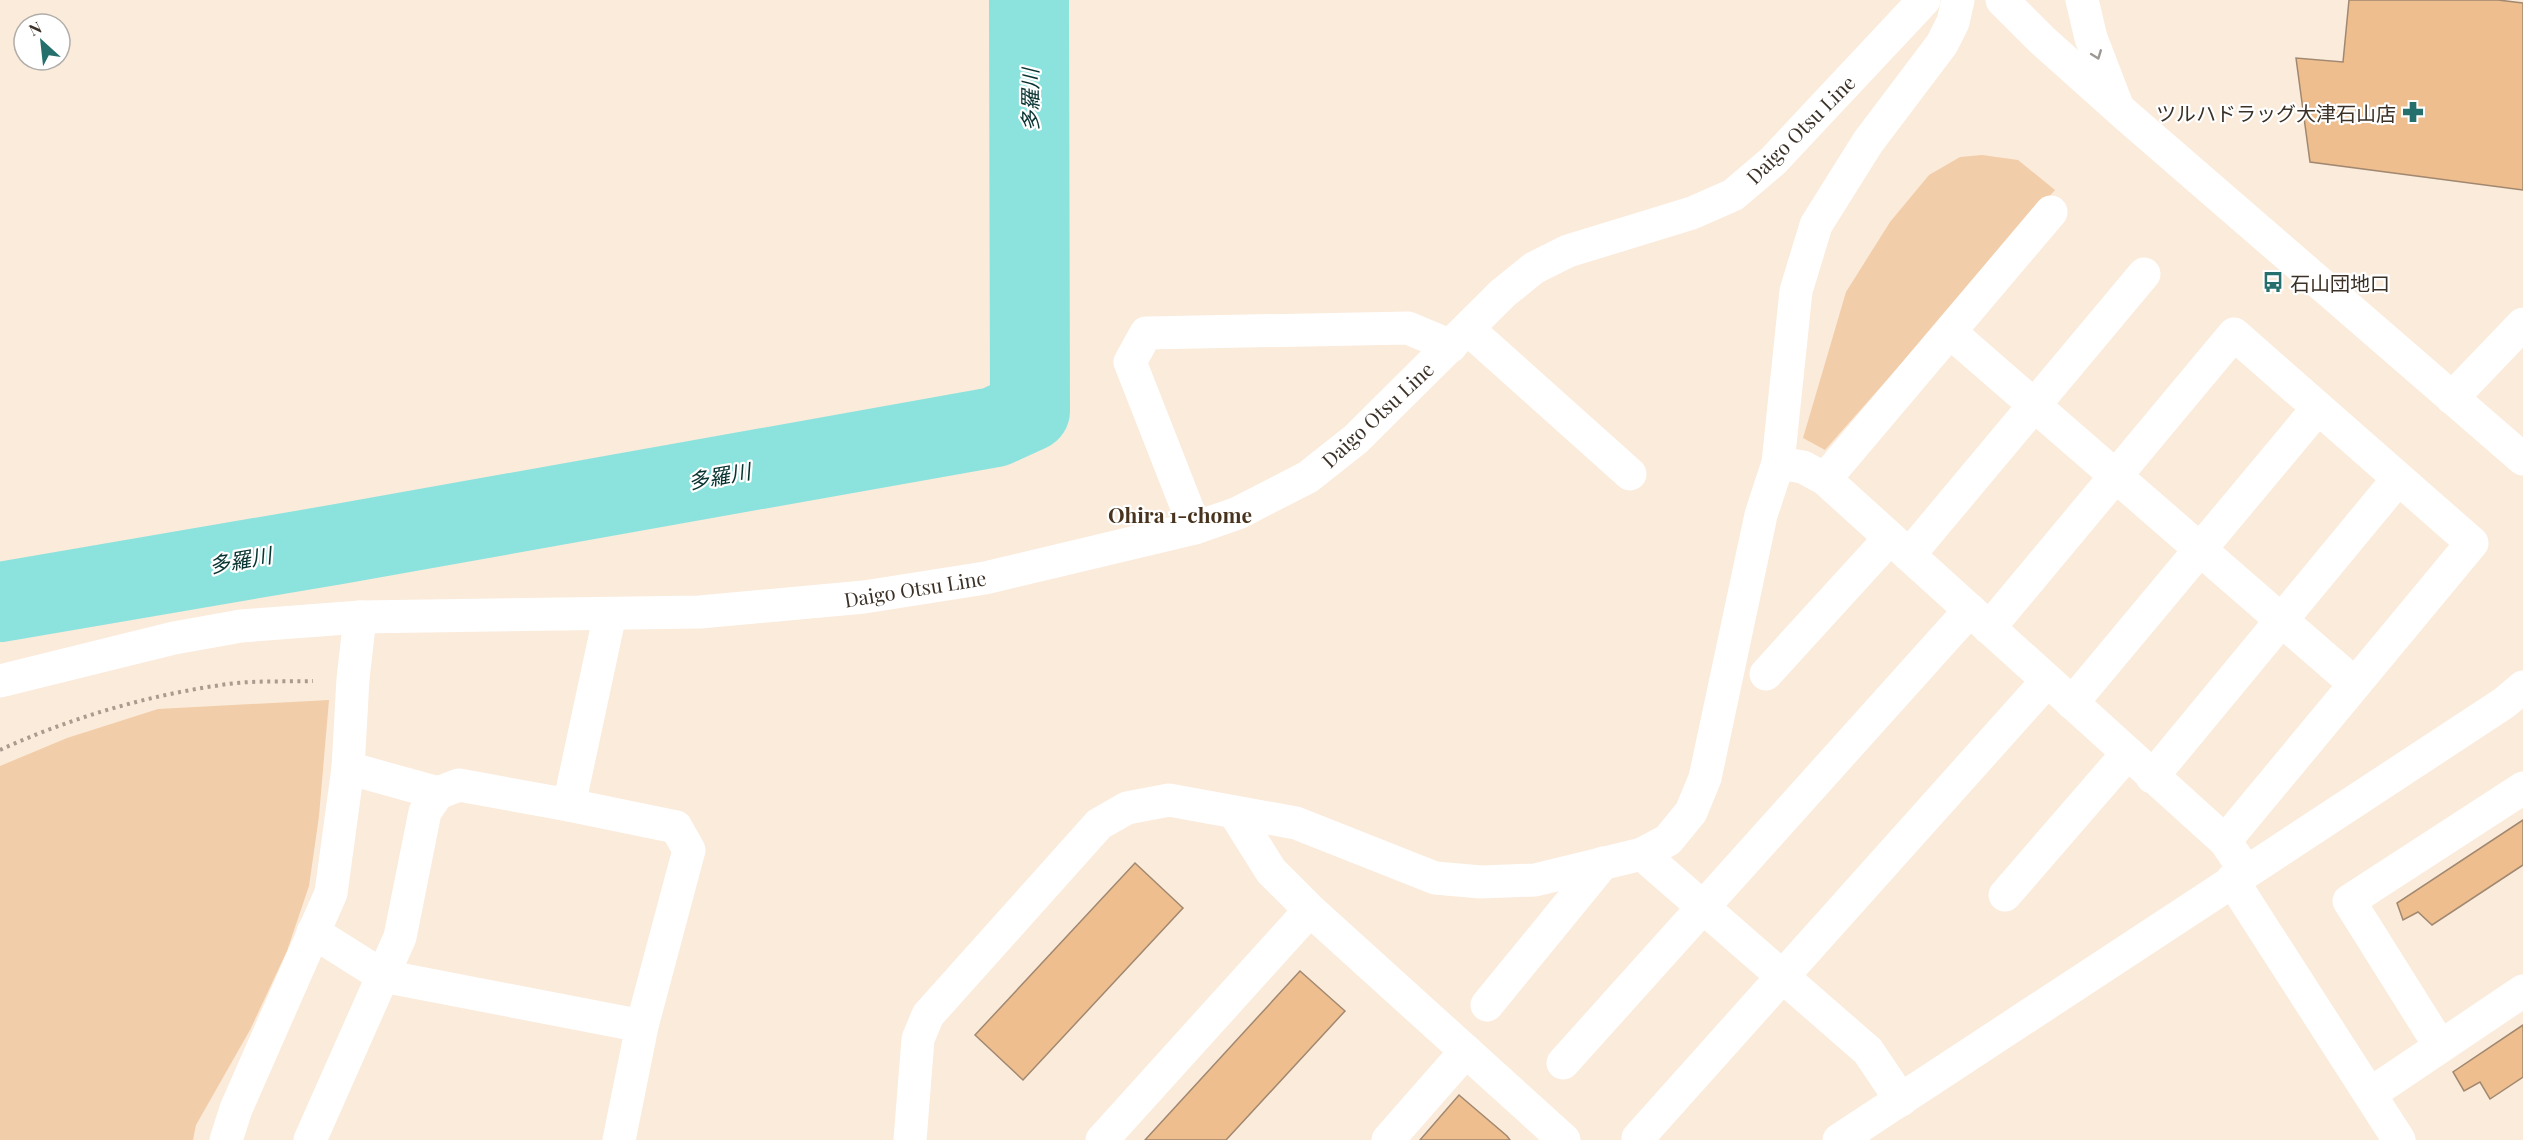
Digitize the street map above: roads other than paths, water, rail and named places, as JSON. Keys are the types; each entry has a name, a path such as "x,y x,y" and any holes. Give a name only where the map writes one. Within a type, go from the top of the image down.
{"street":[{"name":"Daigo Otsu Line","path":"0,681 174,638 241,626 360,617 700,612 864,597 985,578 1195,528 1238,513 1308,477 1356,439 1503,292 1534,268 1568,251 1692,213 1733,195 1773,161 1924,0"},
{"path":"910,1140 918,1039 928,1015 1099,824 1127,808 1169,800 1296,823 1435,878 1481,882 1535,880 1642,854 1668,840 1691,812 1705,778 1761,515 1778,463 1796,291 1816,225 1868,142 1942,44 1953,22 1958,0"},
{"path":"2002,0 2042,40 2118,108 2523,459"},
{"path":"2082,0 2091,38 2118,108"},
{"path":"1825,478 2051,212"},
{"path":"1766,674 1899,547 2034,405 2144,274"},
{"path":"2452,398 2523,324"},
{"path":"1195,528 1130,362 1146,333 1408,328 1459,337 1630,474"},
{"path":"1950,332 2355,684"},
{"path":"1563,1063 1703,907 2116,476 2234,334 2472,543 2225,841"},
{"path":"2072,703 2318,408"},
{"path":"1778,463 1803,467 1825,478 2225,841 2239,875 2399,1140"},
{"path":"2152,777 2398,479"},
{"path":"569,805 610,614"},
{"path":"229,1139 236,1109 331,893 348,768 353,679 360,617"},
{"path":"1638,1138 2047,681"},
{"path":"1839,1140 2494,709 2523,687"},
{"path":"2004,895 2127,754"},
{"path":"348,768 438,793"},
{"path":"310,1140 400,937 425,812 438,793 459,785 676,827 689,850 642,1026 619,1140"},
{"path":"2440,1046 2349,901 2523,788"},
{"path":"1234,812 1271,871 1310,910 1466,1051 1545,1134"},
{"path":"1642,854 1868,1051 1900,1100"},
{"path":"1487,1005 1603,863"},
{"path":"1102,1140 1310,910"},
{"path":"313,932 383,976 642,1026"},
{"path":"2370,1094 2523,991"},
{"path":"1388,1140 1466,1051"}],"waterway":[{"name":"多羅川","path":"0,602 995,427 1030,411 1029,0"}],"place":[{"name":"ツルハドラッグ大津石山店","path":"2413,112"},
{"name":"石山団地口","path":"2273,282"}],"district":[{"name":"Ohira 1-chome","path":"1180,514"}]}
